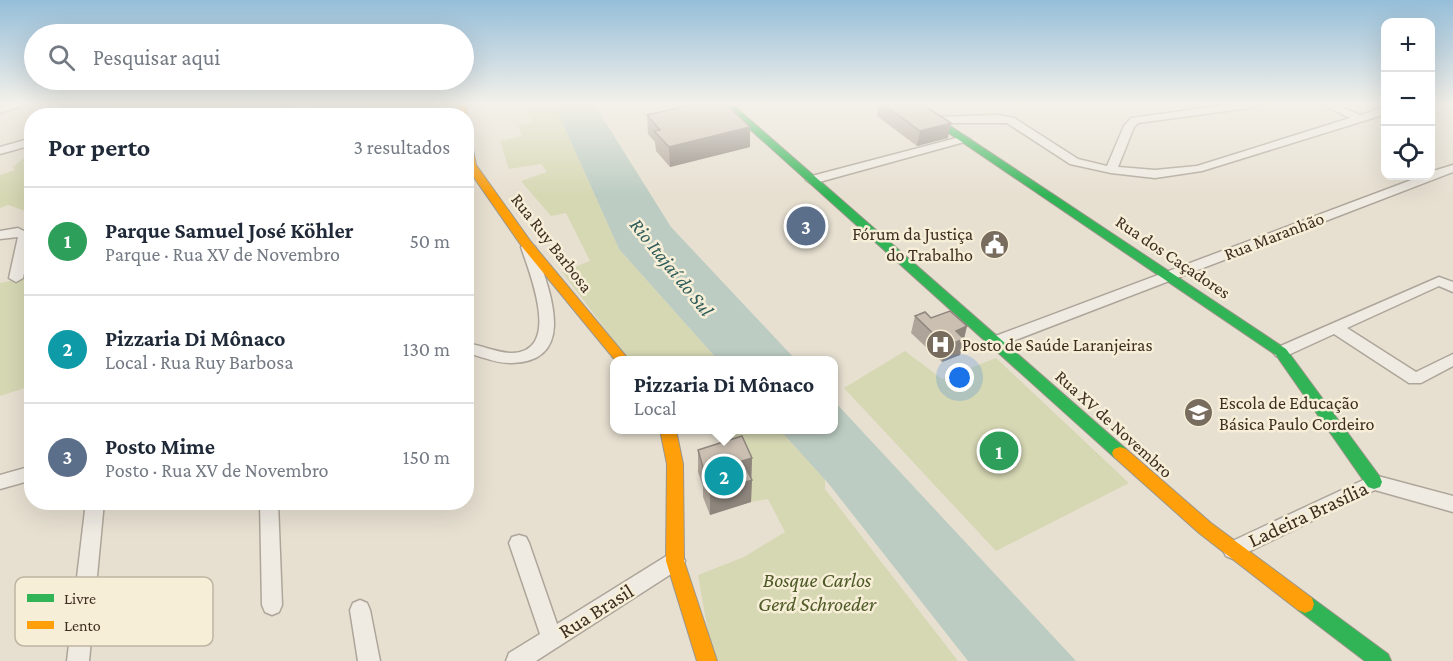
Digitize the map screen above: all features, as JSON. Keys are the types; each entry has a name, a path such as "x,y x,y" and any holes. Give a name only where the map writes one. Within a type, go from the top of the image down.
{"main road":[{"name":"Rua XV de Novembro","path":"761,135 1135,468 1233,550 1381,661"},
{"name":"Rua dos Caçadores","path":"958,135 1281,352 1374,482"},
{"name":"Rua Ruy Barbosa","path":"474,169 527,244 619,356"},
{"path":"669,434 675,464 675,561 707,661"}],"street":[{"path":"1033,135 1074,162 1112,170 1155,174 1184,172 1304,135"},
{"path":"1112,170 1126,135"},
{"path":"812,180 964,139"},
{"path":"0,151 24,144"},
{"name":"Rua Maranhão","path":"995,342 1453,168"},
{"path":"0,236 18,232 24,235"},
{"path":"15,278 24,239"},
{"path":"474,350 515,358 529,355 542,347 548,338 548,320 527,244"},
{"path":"1281,352 1439,281 1453,288"},
{"path":"1335,328 1415,379 1453,359"},
{"path":"0,482 24,475"},
{"name":"Ladeira Brasília","path":"1233,550 1374,482 1453,504"},
{"path":"87,577 94,510"},
{"path":"269,510 272,605"},
{"path":"519,543 552,639"},
{"name":"Rua Brasil","path":"517,661 675,561"},
{"path":"360,610 369,661"},
{"path":"78,661 80,646"}],"green space":[{"path":"568,135 619,249 714,356 626,356 562,272 590,261 566,213 551,216 521,181 547,172 541,164 509,169 500,141 522,136"},
{"path":"24,158 24,211 8,205 0,208 0,175 15,170 13,167"},
{"path":"24,278 24,388 0,396 0,283"},
{"path":"905,351 942,379 996,358 1129,483 996,551 844,388"},
{"name":"Bosque Carlos Gerd Schroeder","path":"728,434 784,434 825,479 825,489 958,661 713,661 698,575 744,557 785,532 768,499 751,502 742,483 742,457"}],"water":[{"name":"Rio Itajaí do Sul","path":"568,135 613,135 671,227 792,356 714,356 619,249"},
{"path":"838,405 1076,661 968,661 828,483 784,434 838,434"}],"building":[{"path":"658,135 718,135 669,147"},
{"path":"950,311 967,326 956,331 964,339 946,346 915,316 925,312 931,318"},
{"path":"742,436 752,458 742,461 752,480 710,494 702,475 705,474 698,450"}],"traffic: fast":[{"path":"762,135 1120,453"},
{"path":"957,135 1281,352 1374,482"},
{"path":"1305,604 1381,661"}],"traffic: slow":[{"path":"474,169 527,245 619,356"},
{"path":"669,434 675,464 675,561 707,661"},
{"path":"1120,453 1205,528 1305,604"}],"place":[{"name":"Posto Mime","path":"806,226"},
{"name":"Fórum da Justiça do Trabalho","path":"994,244"},
{"name":"Posto de Saúde Laranjeiras","path":"941,345"},
{"name":"Escola de Educação Básica Paulo Cordeiro","path":"1198,413"},
{"name":"Parque Samuel José Köhler","path":"999,451"},
{"name":"Pizzaria Di Mônaco","path":"724,476"}]}
